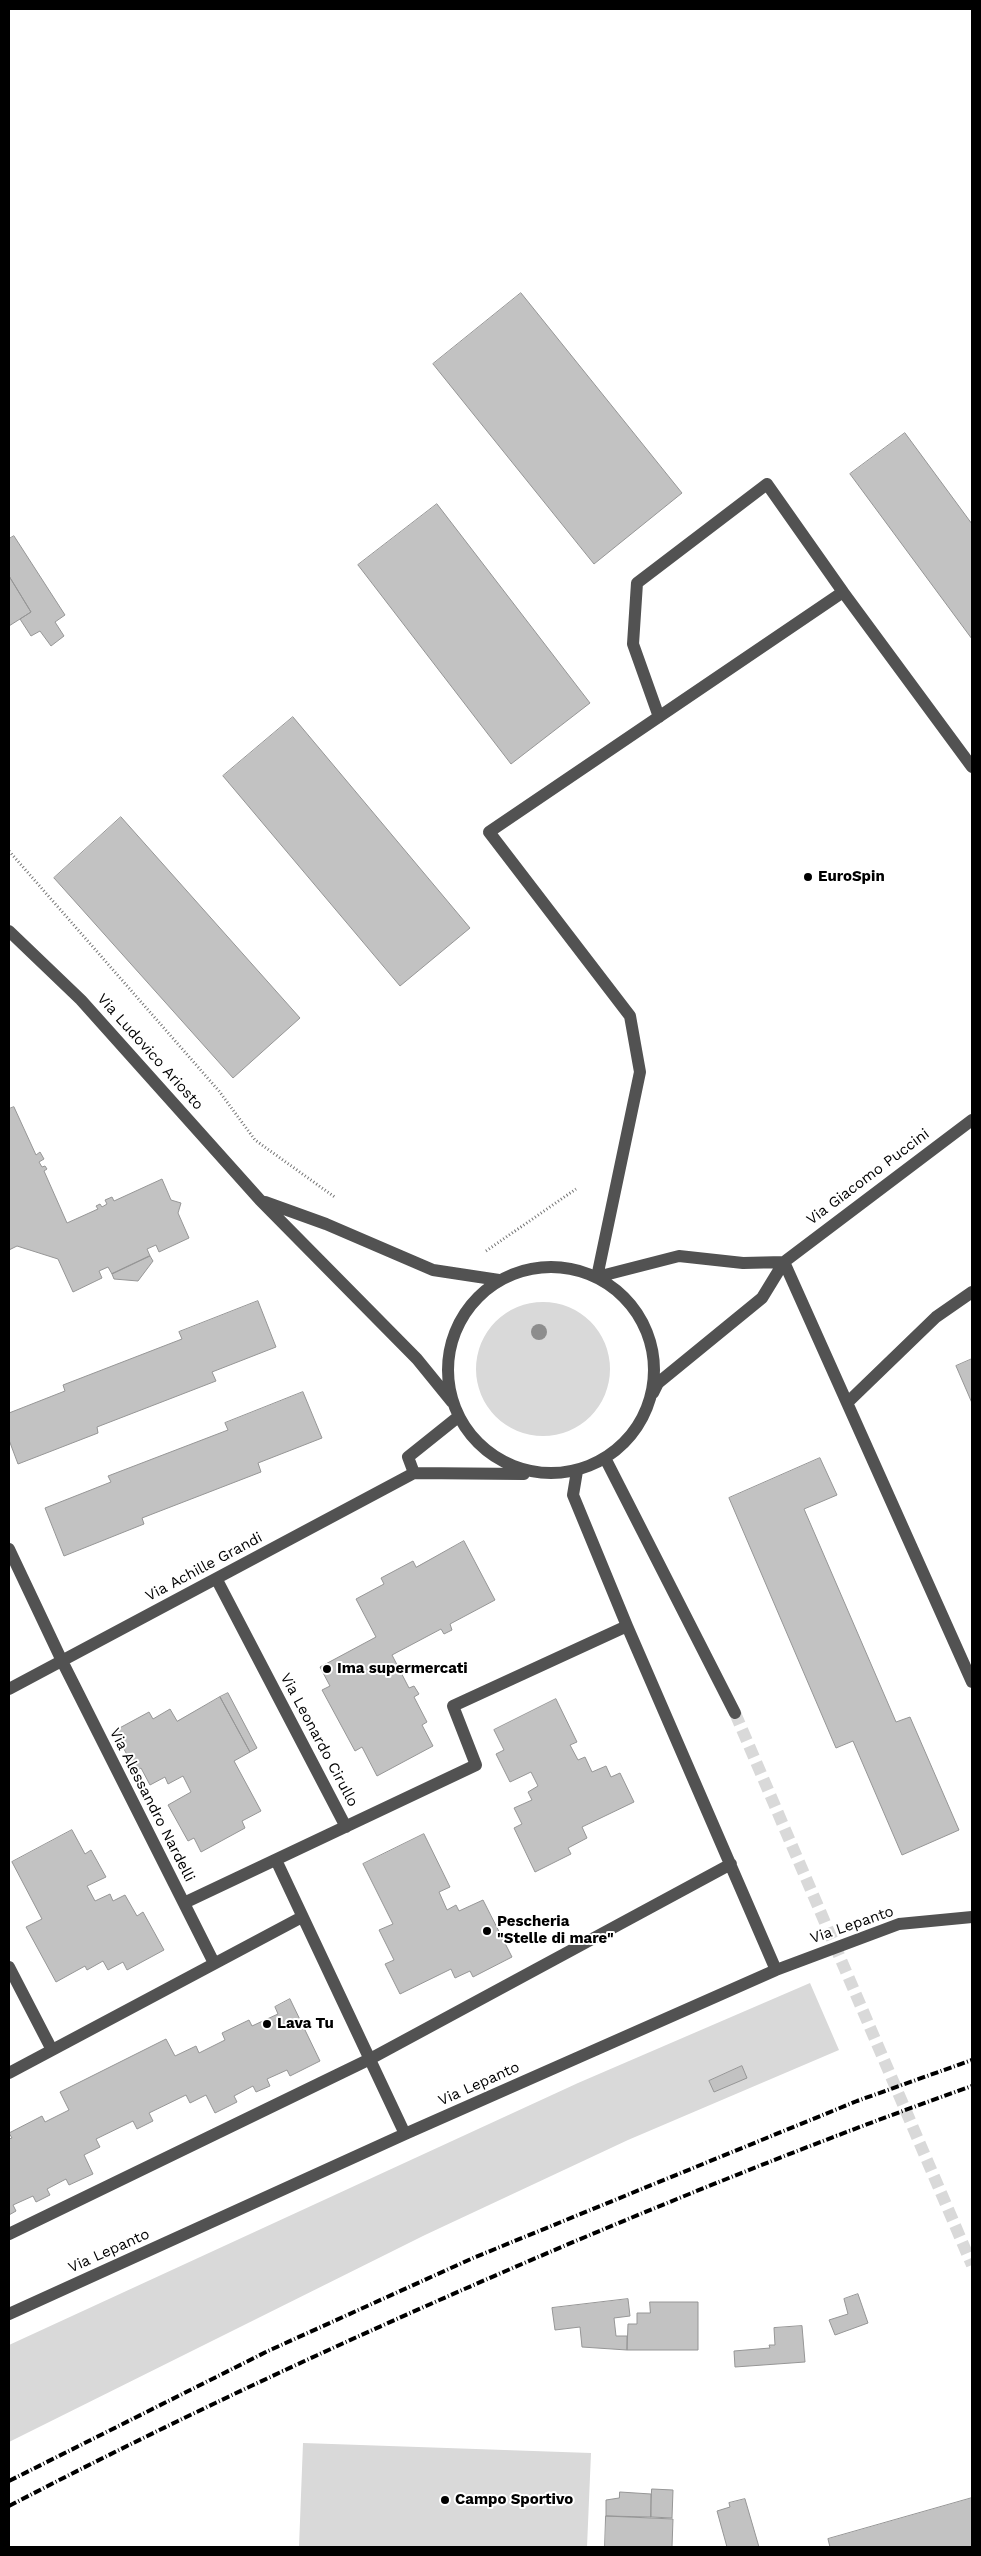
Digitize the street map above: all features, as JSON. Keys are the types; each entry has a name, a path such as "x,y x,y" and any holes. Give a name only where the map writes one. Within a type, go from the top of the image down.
{"street":[{"path":"658,717 633,644 637,583 766,484 972,767"},
{"path":"598,1277 640,1072 630,1016 489,832 844,592"},
{"name":"Via Ludovico Ariosto","path":"9,931 81,1000 260,1200 417,1360 452,1402"},
{"name":"Via Giacomo Puccini","path":"640,1422 658,1383 762,1298 784,1262 972,1120"},
{"path":"260,1200 326,1224 433,1270 499,1280"},
{"path":"598,1277 679,1256 743,1263 784,1262 972,1682"},
{"path":"458,1417 408,1457 414,1473 537,1474 577,1471 605,1458 622,1446 640,1422 653,1389 655,1369 648,1333 640,1316 622,1294 598,1277 554,1266 526,1269 499,1280 471,1304 457,1327 448,1357 452,1402 458,1417 483,1449 513,1468 537,1474"},
{"path":"847,1403 936,1317 972,1292"},
{"path":"605,1458 736,1714"},
{"path":"577,1471 572,1495 626,1626 776,1970"},
{"name":"Via Achille Grandi","path":"9,1689 217,1580 414,1473"},
{"name":"Via Alessandro Nardelli","path":"9,1549 62,1661 214,1964"},
{"name":"Via Leonardo Cirullo","path":"217,1580 346,1827 476,1765 453,1706 626,1626"},
{"path":"184,1903 346,1827"},
{"path":"276,1860 405,2134"},
{"path":"9,2234 370,2059 730,1864"},
{"path":"9,2073 302,1917"},
{"name":"Via Lepanto","path":"9,2314 405,2134 776,1970 899,1924 972,1917"},
{"path":"9,1967 52,2050"}],"path":[{"path":"9,851 219,1091 255,1140 341,1202"},
{"path":"485,1252 576,1189"}],"shaded area":[{"path":"543,1302 569,1307 580,1313 590,1322 599,1332 605,1343 610,1369 605,1395 599,1406 590,1416 580,1425 569,1431 543,1436 517,1431 506,1425 496,1416 487,1406 481,1395 476,1369 481,1343 487,1332 496,1322 506,1313 517,1307"},
{"path":"810,1983 839,2050 628,2140 425,2235 9,2442 9,2345 578,2083"},
{"name":"Campo Sportivo","path":"303,2443 591,2453 587,2547 299,2547"}],"building":[{"path":"521,293 682,493 594,564 433,364"},
{"path":"905,433 972,524 972,639 850,474"},
{"path":"437,504 590,703 511,764 358,565"},
{"path":"14,536 65,615 55,622 64,636 51,646 40,631 31,636 20,619 31,612 9,576 9,539"},
{"path":"9,576 31,612 9,626"},
{"path":"293,717 470,928 400,986 223,776"},
{"path":"121,817 300,1018 233,1078 54,878"},
{"path":"14,1107 36,1155 40,1152 44,1159 39,1162 42,1167 45,1166 47,1169 44,1171 67,1223 98,1209 96,1206 100,1204 102,1207 107,1204 105,1200 112,1197 114,1201 162,1179 171,1200 181,1203 178,1213 189,1238 159,1252 156,1245 147,1249 150,1256 112,1274 108,1267 99,1271 102,1278 73,1292 58,1259 17,1246 9,1250 9,1109"},
{"path":"150,1256 153,1261 138,1281 114,1279 112,1274"},
{"path":"258,1301 276,1347 212,1372 216,1381 97,1427 98,1433 18,1464 9,1440 9,1413 65,1391 63,1385 182,1339 179,1332"},
{"path":"972,1359 972,1403 956,1366"},
{"path":"303,1392 322,1438 258,1463 261,1472 142,1518 144,1524 64,1556 45,1508 111,1482 108,1476 228,1430 225,1423"},
{"path":"820,1458 837,1495 804,1509 896,1722 910,1717 959,1830 902,1855 853,1741 836,1748 729,1498"},
{"path":"464,1541 495,1600 450,1624 452,1630 444,1634 441,1629 392,1655 409,1688 414,1686 419,1694 414,1697 427,1722 422,1725 433,1746 377,1776 362,1747 355,1751 322,1690 330,1686 320,1667 376,1637 356,1599 384,1584 381,1578 413,1561 416,1567"},
{"path":"228,1693 257,1748 250,1752 220,1697"},
{"path":"220,1697 250,1752 234,1761 261,1811 242,1821 245,1828 201,1852 194,1838 188,1841 168,1805 191,1792 183,1776 168,1784 165,1777 150,1785 141,1768 136,1771 114,1731 149,1712 153,1719 170,1709 177,1721"},
{"path":"556,1699 577,1742 570,1745 578,1760 585,1757 592,1772 606,1766 611,1777 620,1773 634,1802 582,1827 587,1838 568,1848 571,1854 535,1872 514,1828 522,1824 514,1808 532,1800 528,1792 538,1786 531,1772 510,1782 496,1754 504,1750 494,1730"},
{"path":"72,1830 85,1854 91,1850 106,1877 87,1886 95,1901 110,1894 113,1901 125,1895 137,1916 143,1912 164,1950 127,1970 123,1962 108,1970 103,1961 87,1970 85,1966 56,1982 26,1927 42,1919 12,1862"},
{"path":"424,1834 450,1887 439,1892 447,1910 456,1905 459,1911 483,1900 512,1957 473,1977 470,1971 455,1978 451,1969 400,1994 385,1964 394,1960 379,1930 393,1924 363,1864"},
{"path":"290,1999 320,2061 290,2076 287,2070 267,2079 270,2086 256,2092 253,2086 234,2096 237,2102 215,2113 206,2095 190,2103 186,2095 149,2113 153,2121 137,2129 133,2121 96,2139 100,2147 84,2155 93,2174 69,2185 66,2179 47,2189 50,2195 36,2202 33,2196 13,2205 16,2211 9,2215 9,2139 12,2138 9,2133 42,2116 45,2122 69,2110 60,2092 166,2039 175,2056 196,2046 199,2053 225,2040 222,2033 249,2020 252,2026 278,2014 275,2007"},
{"path":"742,2066 747,2078 714,2092 709,2081"},
{"path":"858,2294 868,2323 835,2335 829,2320 848,2314 844,2299"},
{"path":"628,2299 630,2316 614,2318 616,2336 627,2336 627,2350 582,2347 580,2327 555,2330 552,2308"},
{"path":"650,2302 698,2302 698,2350 627,2350 628,2324 637,2324 637,2313 650,2313"},
{"path":"802,2326 805,2362 735,2367 734,2351 770,2348 769,2345 775,2345 774,2328"},
{"path":"652,2489 673,2490 672,2518 651,2517"},
{"path":"620,2492 651,2494 651,2517 606,2516 606,2500 619,2498"},
{"path":"972,2498 972,2547 830,2547 828,2539"},
{"path":"745,2499 759,2547 727,2547 717,2511 730,2507 729,2503"},
{"path":"606,2516 673,2519 672,2547 605,2547"}],"tunnel":[{"path":"735,1713 972,2265"}],"railway":[{"path":"9,2481 268,2351 473,2258 857,2101 972,2060"},
{"path":"9,2506 149,2435 291,2367 506,2271 774,2160 972,2086"}],"place":[{"name":"EuroSpin","path":"808,877"},
{"name":"Ima supermercati","path":"327,1669"},
{"name":"Pescheria \"Stelle di mare\"","path":"487,1931"},
{"name":"Lava Tu","path":"267,2024"},
{"name":"Campo Sportivo","path":"445,2500"}]}
